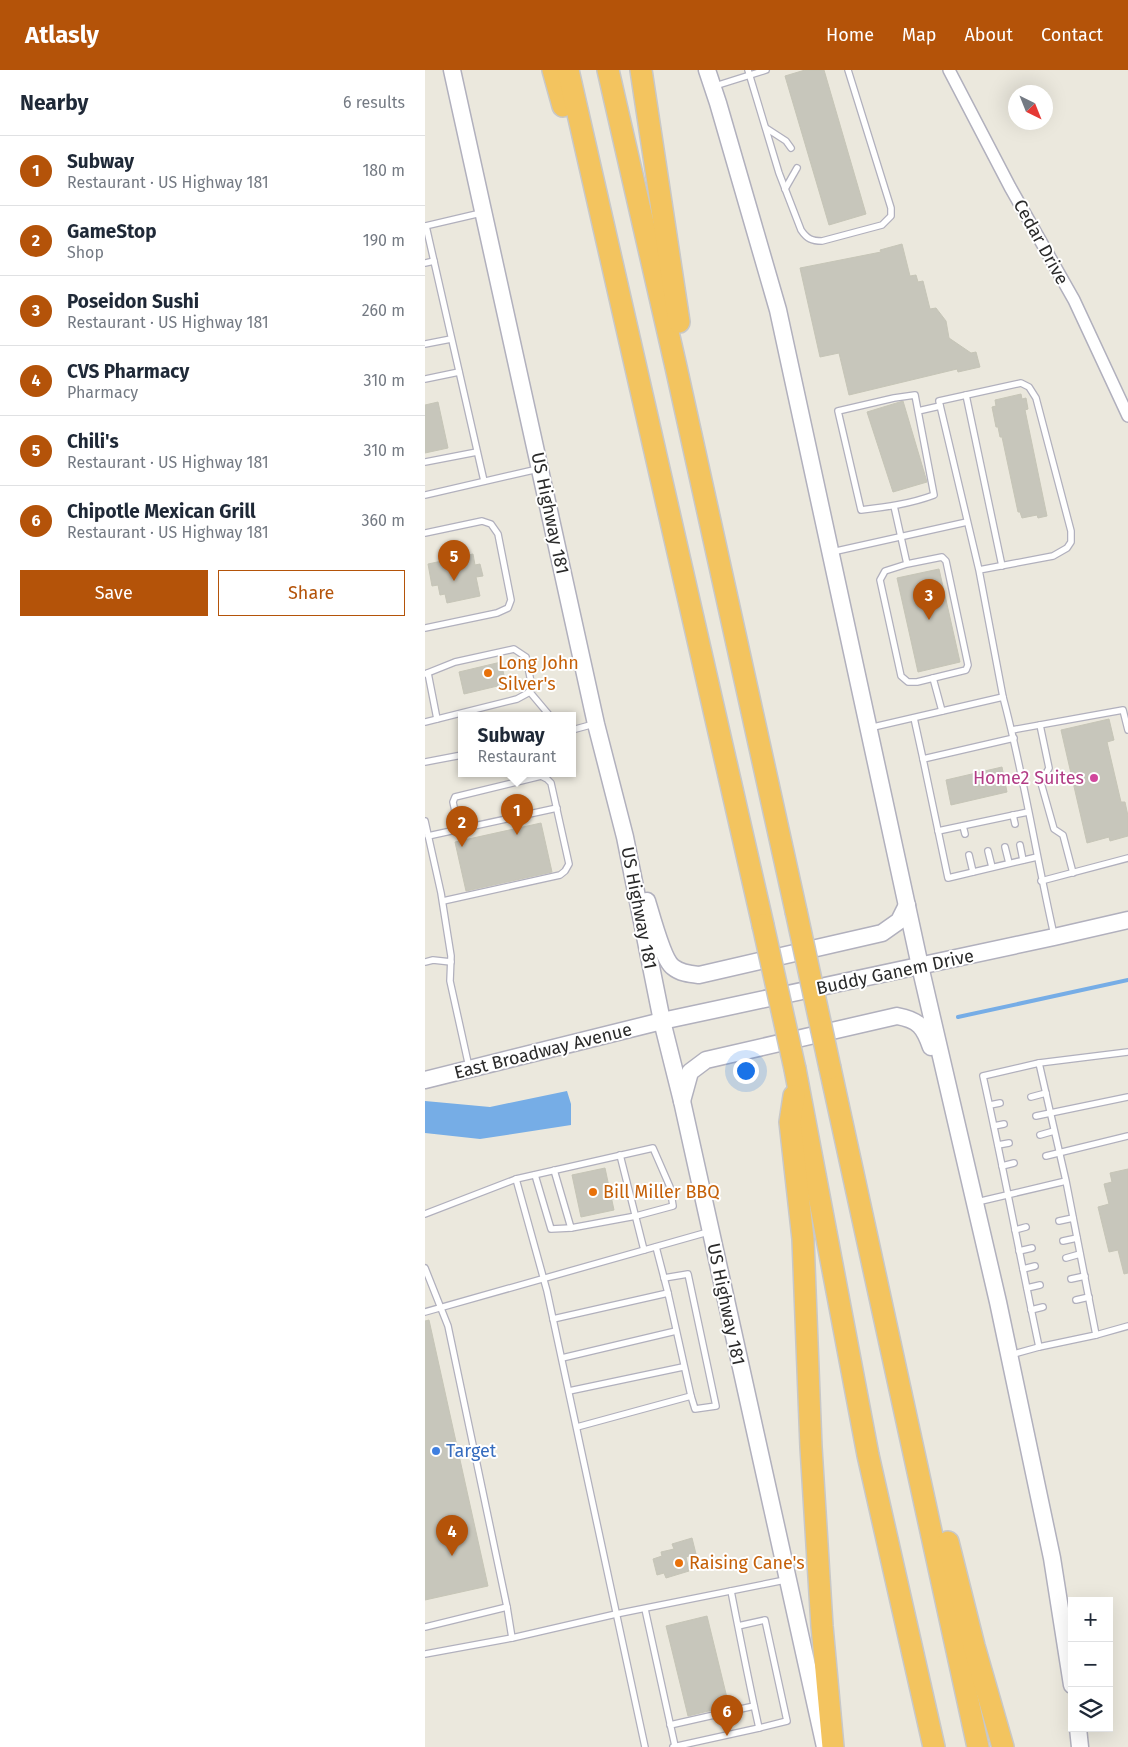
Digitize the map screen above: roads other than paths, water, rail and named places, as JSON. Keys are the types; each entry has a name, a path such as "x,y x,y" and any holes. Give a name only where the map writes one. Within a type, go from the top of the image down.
{"highway":[{"path":"553,70 576,153 603,226"},
{"path":"568,70 796,1075 868,1455 933,1747"},
{"path":"608,70 676,366 978,1747"},
{"path":"641,70 680,328 676,366"},
{"path":"796,1075 789,1122 803,1239 812,1457 822,1626 833,1747"},
{"path":"902,1400 921,1429 974,1646 1003,1747"}],"main road":[{"name":"US Highway 181","path":"452,70 596,724 625,837 662,1021 682,1101 825,1747"},
{"path":"707,70 778,310 920,966 1009,1355 1052,1558 1068,1660"},
{"path":"625,837 663,950 671,967 687,974 699,975 882,933 899,921 907,906"},
{"name":"Buddy Ganem Drive","path":"662,1021 1128,920"},
{"path":"682,1101 690,1072 706,1060 897,1016 916,1022 925,1030 954,1110"},
{"name":"East Broadway Avenue","path":"425,1080 662,1021"},
{"path":"1078,1732 1080,1747"}],"street":[{"name":"Cedar Drive","path":"949,70 1010,187 1074,300 1128,416"}],"lane":[{"path":"713,87 749,73 766,70"},
{"path":"749,73 785,189 801,230 807,238 814,241 822,241 882,225 891,216 891,208 847,70"},
{"path":"766,128 786,141 791,148"},
{"path":"785,189 797,168"},
{"path":"483,212 425,226 484,481"},
{"path":"425,263 434,261"},
{"path":"425,344 451,338"},
{"path":"425,379 459,372"},
{"path":"979,570 1053,556 1067,548 1071,542 1071,531 1036,398 1029,387 1021,383 939,401 979,570 1041,881 1055,937"},
{"path":"915,395 918,411 934,495 894,506 861,510 838,411 915,395"},
{"path":"966,395 1002,566"},
{"path":"918,411 940,406"},
{"path":"425,462 477,452"},
{"path":"425,495 540,468"},
{"path":"894,506 907,564"},
{"path":"425,533 482,521 491,524 497,534 511,600 508,608 497,613 425,628"},
{"path":"830,552 967,522"},
{"path":"942,557 946,561 968,664 965,670 917,682 908,682 901,676 880,580 885,571 907,564 942,557"},
{"path":"437,719 426,674 455,662 514,649 526,657 532,687 529,691 517,700 466,712"},
{"path":"933,678 941,711"},
{"path":"529,691 547,712"},
{"path":"869,728 1003,697"},
{"path":"1012,730 1123,710 1128,730"},
{"path":"425,722 458,714"},
{"path":"915,718 948,878 1037,857"},
{"path":"576,729 596,724"},
{"path":"1040,725 1049,768 1041,783 1054,829 1063,836 1073,873"},
{"path":"923,758 1014,738"},
{"path":"425,762 458,756"},
{"path":"459,830 453,802 455,797 537,777"},
{"path":"443,901 560,875 565,871 569,864 557,808 551,783 544,777"},
{"path":"428,836 557,808"},
{"path":"938,831 1028,812"},
{"path":"1013,815 1015,824"},
{"path":"999,818 1001,826"},
{"path":"425,821 443,901 451,962 450,981 469,1069"},
{"path":"982,821 984,829"},
{"path":"963,826 965,834"},
{"path":"1020,845 1023,860"},
{"path":"1005,848 1009,864"},
{"path":"989,851 992,867"},
{"path":"969,855 973,872"},
{"path":"1041,881 1128,858"},
{"path":"425,962 433,960 451,962"},
{"path":"1039,1347 983,1076 1039,1063 1128,1052"},
{"path":"1039,1063 1066,1181 1096,1335"},
{"path":"1031,1097 1046,1093"},
{"path":"1036,1116 1128,1097"},
{"path":"990,1105 1000,1104"},
{"path":"994,1126 1005,1124"},
{"path":"1040,1135 1054,1131"},
{"path":"1045,1156 1128,1136"},
{"path":"998,1145 1009,1143"},
{"path":"425,1214 516,1179 653,1148 670,1187 673,1206 635,1216 571,1228 551,1229 535,1175"},
{"path":"620,1155 644,1250"},
{"path":"1002,1166 1014,1163"},
{"path":"554,1170 571,1228"},
{"path":"516,1179 544,1279 562,1358 645,1747"},
{"path":"975,1202 1066,1181"},
{"path":"1059,1221 1073,1218"},
{"path":"1015,1230 1026,1227"},
{"path":"425,1312 710,1231"},
{"path":"1063,1241 1077,1238"},
{"path":"656,1247 664,1278 668,1292 683,1367 695,1409 716,1406 688,1274 664,1278"},
{"path":"1019,1251 1033,1248"},
{"path":"1066,1258 1080,1254"},
{"path":"1023,1268 1035,1266"},
{"path":"425,1268 448,1326 507,1607 511,1638"},
{"path":"1071,1279 1085,1276"},
{"path":"1027,1288 1039,1285"},
{"path":"553,1320 668,1292"},
{"path":"1077,1300 1089,1297"},
{"path":"1031,1310 1043,1307"},
{"path":"1009,1355 1128,1326"},
{"path":"562,1358 676,1331"},
{"path":"569,1391 683,1367"},
{"path":"577,1427 691,1396"},
{"path":"425,1654 511,1638 616,1614 787,1580"},
{"path":"731,1591 759,1728"},
{"path":"425,1627 507,1607"},
{"path":"645,1609 673,1747 787,1722 765,1620 738,1626"},
{"path":"670,1725 754,1706"}],"water":[{"path":"567,1091 571,1104 571,1125 480,1139 425,1133 425,1101 490,1107"}],"waterway":[{"path":"958,1017 1128,980"}],"place":[{"name":"Chili's","path":"454,581"},
{"name":"Poseidon Sushi","path":"929,620"},
{"name":"Long John Silver's","path":"488,673"},
{"name":"Home2 Suites","path":"1094,778"},
{"name":"Subway","path":"517,835"},
{"name":"GameStop","path":"462,847"},
{"name":"Bill Miller BBQ","path":"593,1192"},
{"name":"Target","path":"436,1451"},
{"name":"CVS Pharmacy","path":"452,1556"},
{"name":"Raising Cane's","path":"679,1563"},
{"name":"Chipotle Mexican Grill","path":"727,1736"}]}
